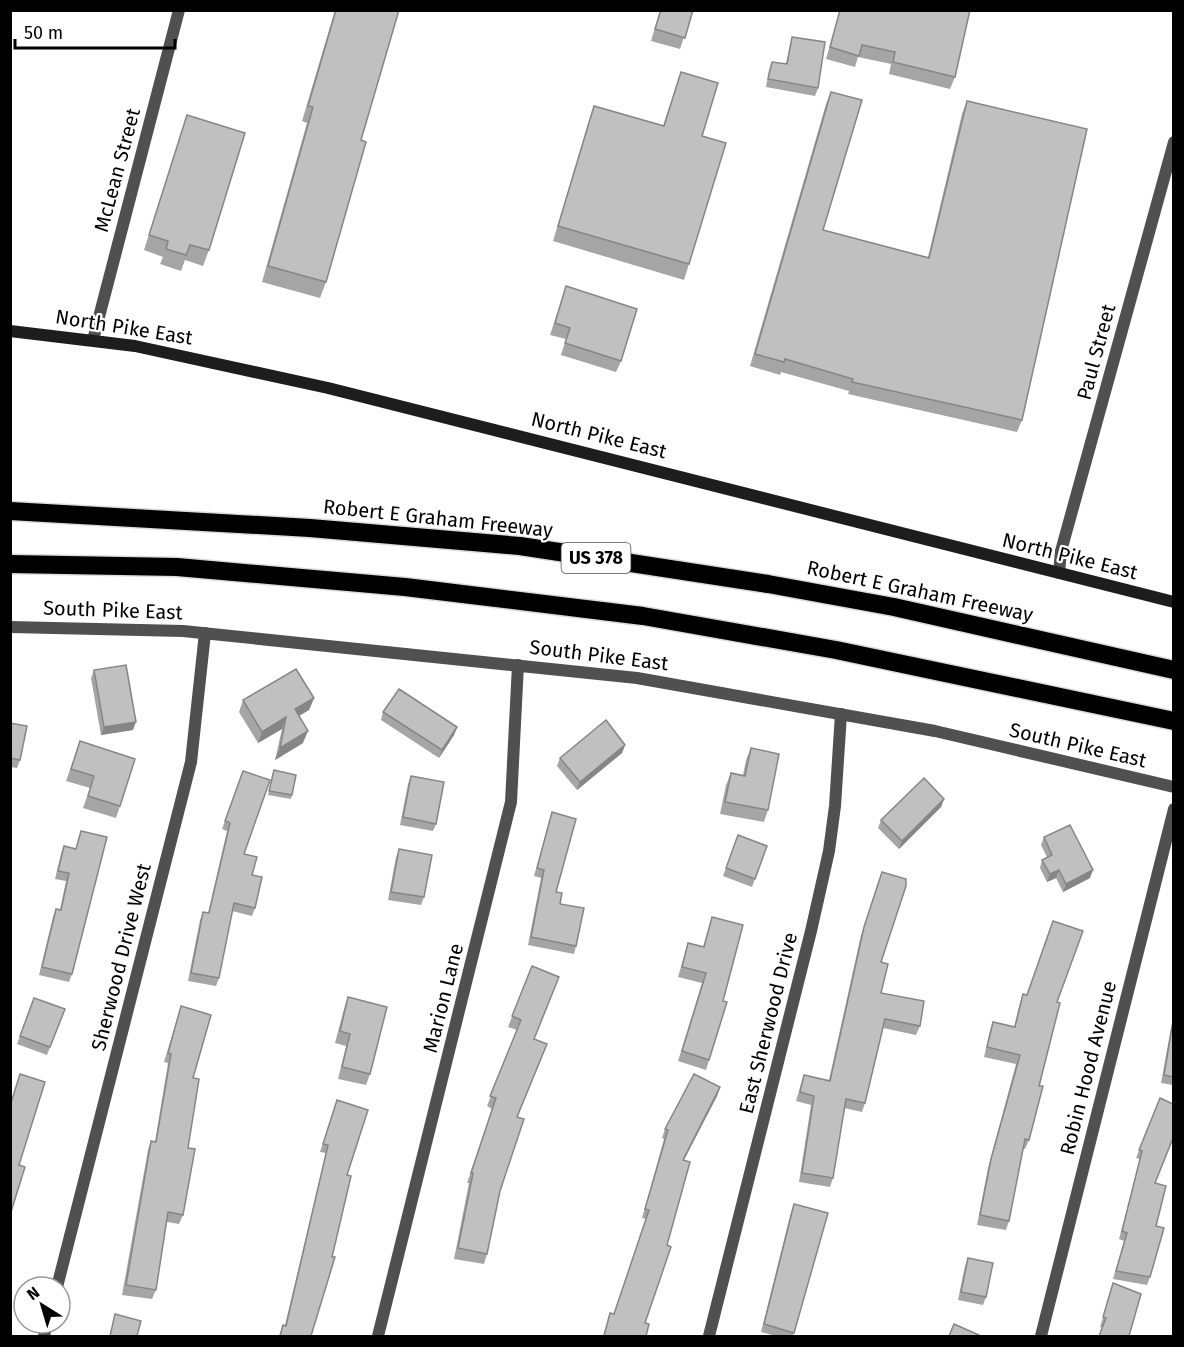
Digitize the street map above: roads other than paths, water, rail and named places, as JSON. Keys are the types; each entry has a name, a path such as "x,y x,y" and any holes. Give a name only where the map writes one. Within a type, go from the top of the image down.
{"highway":[{"name":"Robert E Graham Freeway","path":"10,511 309,528 519,546 768,584 894,607 1173,670"},
{"path":"10,564 189,568 405,586 643,616 836,650 1173,721"}],"street":[{"name":"McLean Street","path":"93,340 179,10"},
{"name":"Paul Street","path":"1059,573 1061,551 1173,142"},
{"name":"North Pike East","path":"10,331 135,346 328,388 1173,602"},
{"name":"South Pike East","path":"10,627 205,633 637,678 935,731 1173,787"},
{"name":"Sherwood Drive West","path":"60,1275 191,762 205,633"},
{"name":"Marion Lane","path":"378,1336 511,802 518,665"},
{"name":"East Sherwood Drive","path":"709,1336 829,851 835,806 841,714"},
{"name":"Robin Hood Avenue","path":"1041,1336 1173,809"}]}
